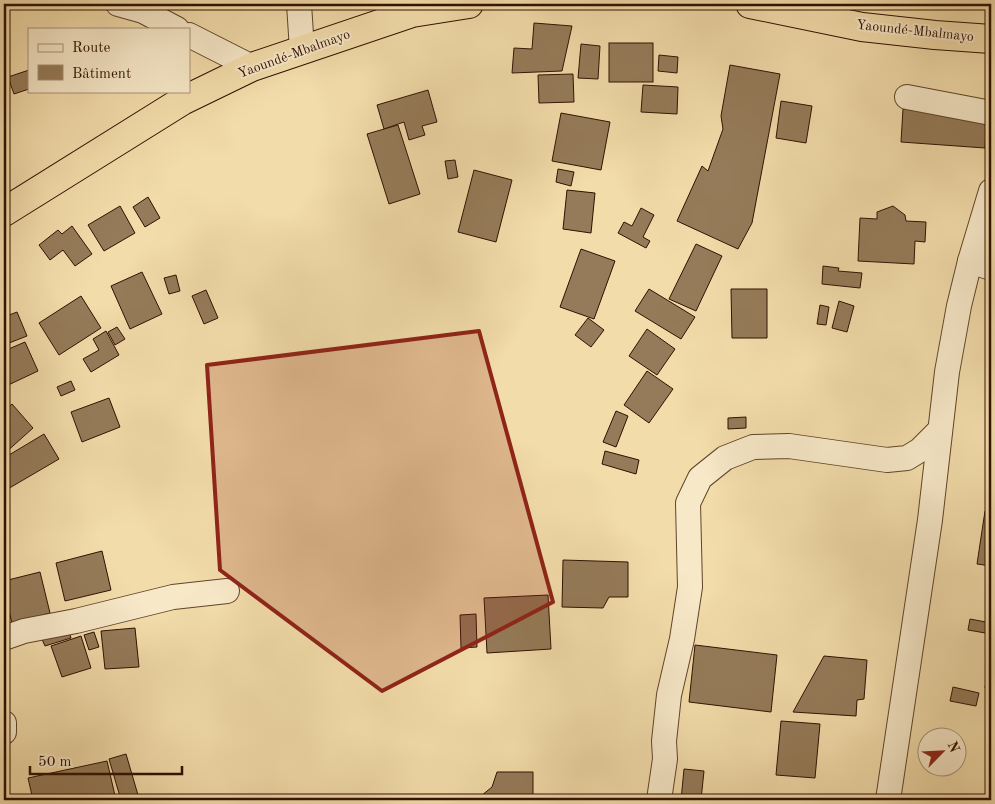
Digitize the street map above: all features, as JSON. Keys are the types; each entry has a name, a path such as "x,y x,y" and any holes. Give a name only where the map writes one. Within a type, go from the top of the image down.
{"highway":[{"name":"Yaoundé-Mbalmayo","path":"4,212 182,101 252,67 412,13 469,4"},
{"name":"Yaoundé-Mbalmayo","path":"750,4 862,27 991,39"}],"street":[{"path":"118,4 143,12 175,28"},
{"path":"299,4 302,50"},
{"path":"190,36 252,67"},
{"path":"907,97 991,114"},
{"path":"888,800 930,520 947,372 959,306 981,264 991,191"},
{"path":"659,800 665,759 664,742 669,695 682,639 690,587 688,503 700,478 725,458 753,447 789,446 887,460 907,458 920,450 940,430"},
{"path":"4,638 24,631 76,621 173,597 227,591"},
{"path":"4,723 4,732"}],"highlighted area":[{"path":"479,331 553,602 382,691 220,570 207,365"}],"building":[{"path":"534,23 572,26 562,71 512,73 514,48 532,49"},
{"path":"609,43 653,43 653,82 609,82"},
{"path":"581,44 600,46 598,79 578,78"},
{"path":"659,55 678,57 677,73 658,71"},
{"path":"730,65 780,74 752,223 738,249 677,221 702,166 708,171 723,129 721,116"},
{"path":"28,70 28,89 14,94 8,77"},
{"path":"573,74 574,102 539,103 538,75"},
{"path":"643,85 678,87 677,114 641,112"},
{"path":"428,90 437,122 422,126 425,135 409,140 404,122 384,129 377,105"},
{"path":"781,101 812,106 806,143 776,138"},
{"path":"903,109 987,115 985,148 901,142"},
{"path":"561,113 610,122 601,170 552,161"},
{"path":"398,125 420,194 389,204 367,134"},
{"path":"455,160 458,177 448,179 445,161"},
{"path":"558,169 574,172 571,186 556,182"},
{"path":"474,170 512,180 496,242 458,232"},
{"path":"567,190 595,193 591,233 563,229"},
{"path":"148,197 160,218 145,227 133,207"},
{"path":"120,206 135,233 104,251 88,225"},
{"path":"893,206 905,215 906,221 926,222 925,242 915,241 914,264 858,261 860,218 877,219 877,212"},
{"path":"641,208 654,215 643,237 650,241 646,248 618,233 624,222 632,226"},
{"path":"72,226 92,254 75,266 63,250 50,260 39,245 58,230 62,234"},
{"path":"696,244 722,256 696,311 669,299"},
{"path":"581,249 615,261 594,319 560,307"},
{"path":"823,266 839,268 838,271 862,273 860,288 822,284"},
{"path":"142,272 162,314 130,329 111,286"},
{"path":"176,275 180,291 169,294 164,278"},
{"path":"649,289 695,317 681,339 635,311"},
{"path":"731,289 767,289 767,338 732,338"},
{"path":"206,290 218,318 204,324 192,296"},
{"path":"81,296 101,328 59,355 39,323"},
{"path":"839,301 854,306 847,332 832,328"},
{"path":"820,305 829,307 826,325 817,324"},
{"path":"17,312 27,336 4,345 4,317"},
{"path":"588,318 604,330 591,347 575,335"},
{"path":"117,327 125,339 115,345 108,332"},
{"path":"647,329 675,349 657,375 629,356"},
{"path":"106,331 119,355 91,372 83,359 99,350 93,339"},
{"path":"25,342 38,371 4,387 4,351"},
{"path":"647,371 673,389 649,423 624,405"},
{"path":"71,381 75,390 61,396 57,387"},
{"path":"109,398 120,427 82,442 71,412"},
{"path":"12,404 33,428 4,454 4,411"},
{"path":"616,411 628,416 616,447 603,442"},
{"path":"746,417 746,428 728,429 728,418"},
{"path":"44,434 59,459 6,490 4,487 4,458"},
{"path":"605,451 639,460 636,474 602,464"},
{"path":"985,511 991,512 991,566 977,564"},
{"path":"102,551 111,590 65,601 56,563"},
{"path":"563,560 628,562 628,597 609,597 603,608 562,607"},
{"path":"40,572 50,613 12,623 9,611 4,612 4,581"},
{"path":"548,595 551,649 487,653 484,598"},
{"path":"476,614 477,647 461,648 460,615"},
{"path":"970,619 991,623 991,634 968,630"},
{"path":"68,628 71,638 45,646 41,637"},
{"path":"135,628 139,667 105,669 101,631"},
{"path":"94,632 99,647 89,650 84,635"},
{"path":"81,636 91,668 62,677 51,646"},
{"path":"695,645 777,655 771,712 689,702"},
{"path":"991,646 991,689 985,688"},
{"path":"824,656 867,660 864,699 857,700 856,716 793,712"},
{"path":"953,687 979,693 976,706 950,701"},
{"path":"781,721 820,724 815,778 776,775"},
{"path":"126,754 138,795 121,800 109,759"},
{"path":"107,761 116,800 33,800 28,778"},
{"path":"684,769 704,771 701,800 681,800"},
{"path":"497,772 533,772 533,800 476,800 492,787"}]}
